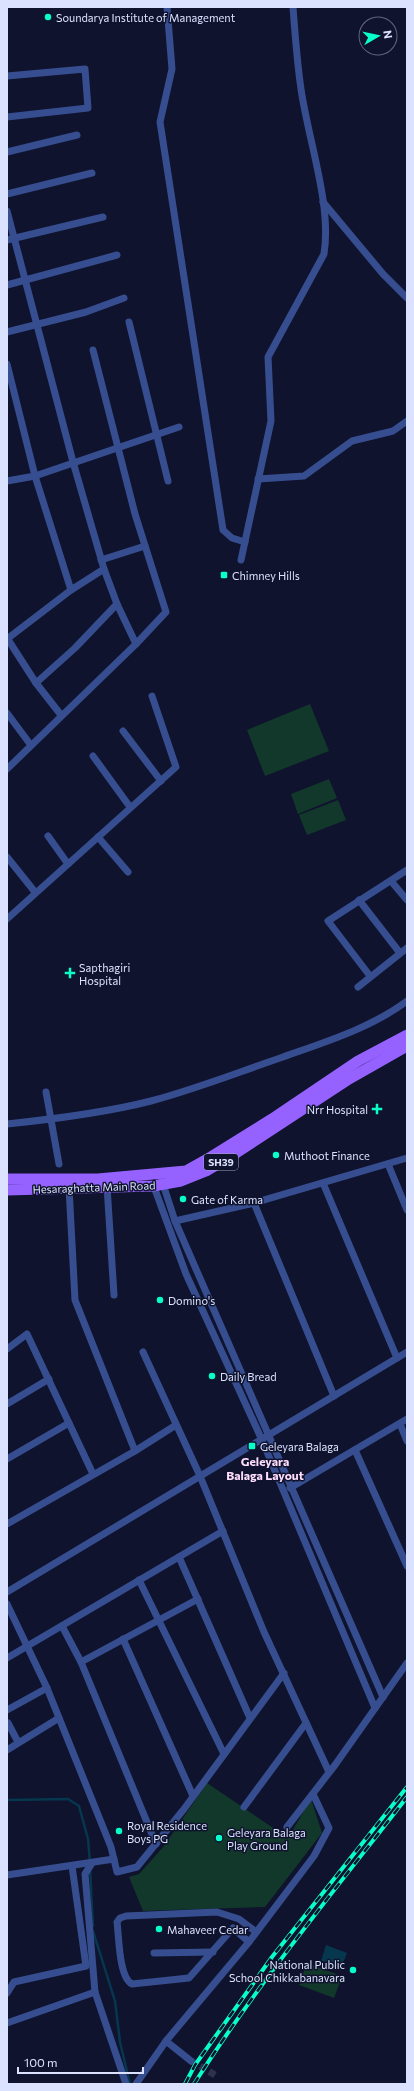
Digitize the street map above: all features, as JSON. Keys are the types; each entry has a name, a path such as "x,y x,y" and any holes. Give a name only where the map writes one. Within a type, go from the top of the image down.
{"main road":[{"name":"Hesaraghatta Main Road","path":"7,1190 107,1186 157,1180 186,1171 211,1158 358,1061 407,1036"},
{"name":"Hesaraghatta Main Road","path":"7,1179 181,1181 226,1159 349,1078 407,1046"}],"street":[{"path":"166,7 172,69 160,122 222,530 232,538 244,542"},
{"path":"241,560 271,421 268,357 324,254 323,202 300,89 293,7"},
{"path":"7,76 85,69 88,108 7,117"},
{"path":"7,152 77,135"},
{"path":"7,194 92,173"},
{"path":"323,202 383,274 407,298"},
{"path":"7,211 11,239 26,280 73,462 101,560 117,604 136,644"},
{"path":"11,239 103,217"},
{"path":"7,285 117,255"},
{"path":"7,332 86,312 124,298"},
{"path":"129,322 158,434 168,481"},
{"path":"7,769 30,744 136,644 166,612 145,546 93,350"},
{"path":"7,364 35,476 71,590"},
{"path":"258,479 304,476 352,441 393,431 407,421"},
{"path":"7,481 35,476 179,427"},
{"path":"101,560 145,546"},
{"path":"61,715 36,683 7,638 71,590 104,569"},
{"path":"36,683 75,648 117,604"},
{"path":"7,919 130,807 175,769 177,765 152,696"},
{"path":"7,713 30,744"},
{"path":"122,731 161,781"},
{"path":"93,756 130,807"},
{"path":"48,836 68,864"},
{"path":"98,837 128,872"},
{"path":"7,857 35,892"},
{"path":"370,976 328,921 407,870"},
{"path":"391,880 407,900"},
{"path":"359,900 400,953"},
{"path":"358,987 407,948"},
{"path":"7,1124 52,1119 150,1101 180,1092 325,1042 370,1023 407,1001"},
{"path":"46,1092 59,1164"},
{"path":"175,1221 254,1203 407,1158"},
{"path":"388,1164 407,1210"},
{"path":"157,1180 265,1438 375,1708"},
{"path":"157,1180 186,1274 290,1488 383,1697"},
{"path":"323,1183 397,1358"},
{"path":"107,1186 114,1295"},
{"path":"69,1187 75,1300 135,1451"},
{"path":"254,1203 334,1396"},
{"path":"7,1349 27,1334 93,1474"},
{"path":"144,1352 200,1476 284,1673 329,1772"},
{"path":"7,1592 407,1352"},
{"path":"7,1404 48,1379"},
{"path":"290,1488 407,1420"},
{"path":"7,1459 69,1423"},
{"path":"400,1424 407,1440"},
{"path":"7,1524 135,1451 176,1425"},
{"path":"356,1450 407,1566"},
{"path":"7,1658 223,1531"},
{"path":"179,1557 250,1718"},
{"path":"139,1580 224,1754"},
{"path":"81,1662 198,1599"},
{"path":"7,1604 47,1688 111,1847 117,1872 137,1867 156,1844 284,1673"},
{"path":"62,1626 81,1662 156,1844"},
{"path":"123,1639 192,1796"},
{"path":"288,1827 407,1663"},
{"path":"7,1710 47,1688"},
{"path":"7,1750 59,1718"},
{"path":"244,1807 306,1722"},
{"path":"8,1723 18,1742"},
{"path":"136,2084 166,2041 249,1942 314,1856 329,1828 313,1794"},
{"path":"7,1875 114,1859"},
{"path":"92,1862 85,1874 95,1992 126,2084"},
{"path":"7,1993 14,1982 86,1966 72,1866"},
{"path":"239,1919 192,1976 185,1979 132,1984 127,1982 123,1973 117,1922 120,1918 126,1916 217,1912 239,1919 256,1932"},
{"path":"233,1928 249,1942"},
{"path":"154,1953 213,1952"},
{"path":"7,2023 95,1992"},
{"path":"166,2041 191,2061"}],"green space":[{"path":"310,704 329,751 265,776 247,730"},
{"path":"329,779 337,798 298,814 291,794"},
{"path":"338,800 346,820 307,835 299,815"},
{"path":"207,1783 288,1838 311,1799 322,1833 265,1907 143,1911 129,1877 139,1874 164,1846"},
{"path":"307,1963 342,1976 334,1998 299,1985"}],"water":[{"path":"326,1945 347,1953 341,1968 321,1961"}],"waterway":[{"path":"7,1800 68,1799 79,1806 88,1839 90,1862"},
{"path":"90,1869 93,1926"},
{"path":"93,1931 115,2001 120,2042 130,2084"}],"tunnel":[{"path":"191,2061 215,2075"}],"railway":[{"path":"185,2084 195,2065 272,1957 407,1787"},
{"path":"194,2084 270,1974 324,1902 407,1797"}],"place":[{"name":"Soundarya Institute of Management","path":"48,17"},
{"name":"Chimney Hills","path":"224,575"},
{"name":"Sapthagiri Hospital","path":"70,973"},
{"name":"Nrr Hospital","path":"377,1109"},
{"name":"Muthoot Finance","path":"276,1155"},
{"name":"Gate of Karma","path":"183,1199"},
{"name":"Domino's","path":"160,1300"},
{"name":"Daily Bread","path":"212,1376"},
{"name":"Geleyara Balaga","path":"252,1446"},
{"name":"Royal Residence Boys PG","path":"119,1831"},
{"name":"Geleyara Balaga Play Ground","path":"219,1838"},
{"name":"Mahaveer Cedar","path":"159,1929"},
{"name":"National Public School Chikkabanavara","path":"353,1970"}],"district":[{"name":"Geleyara Balaga Layout","path":"265,1468"}]}
